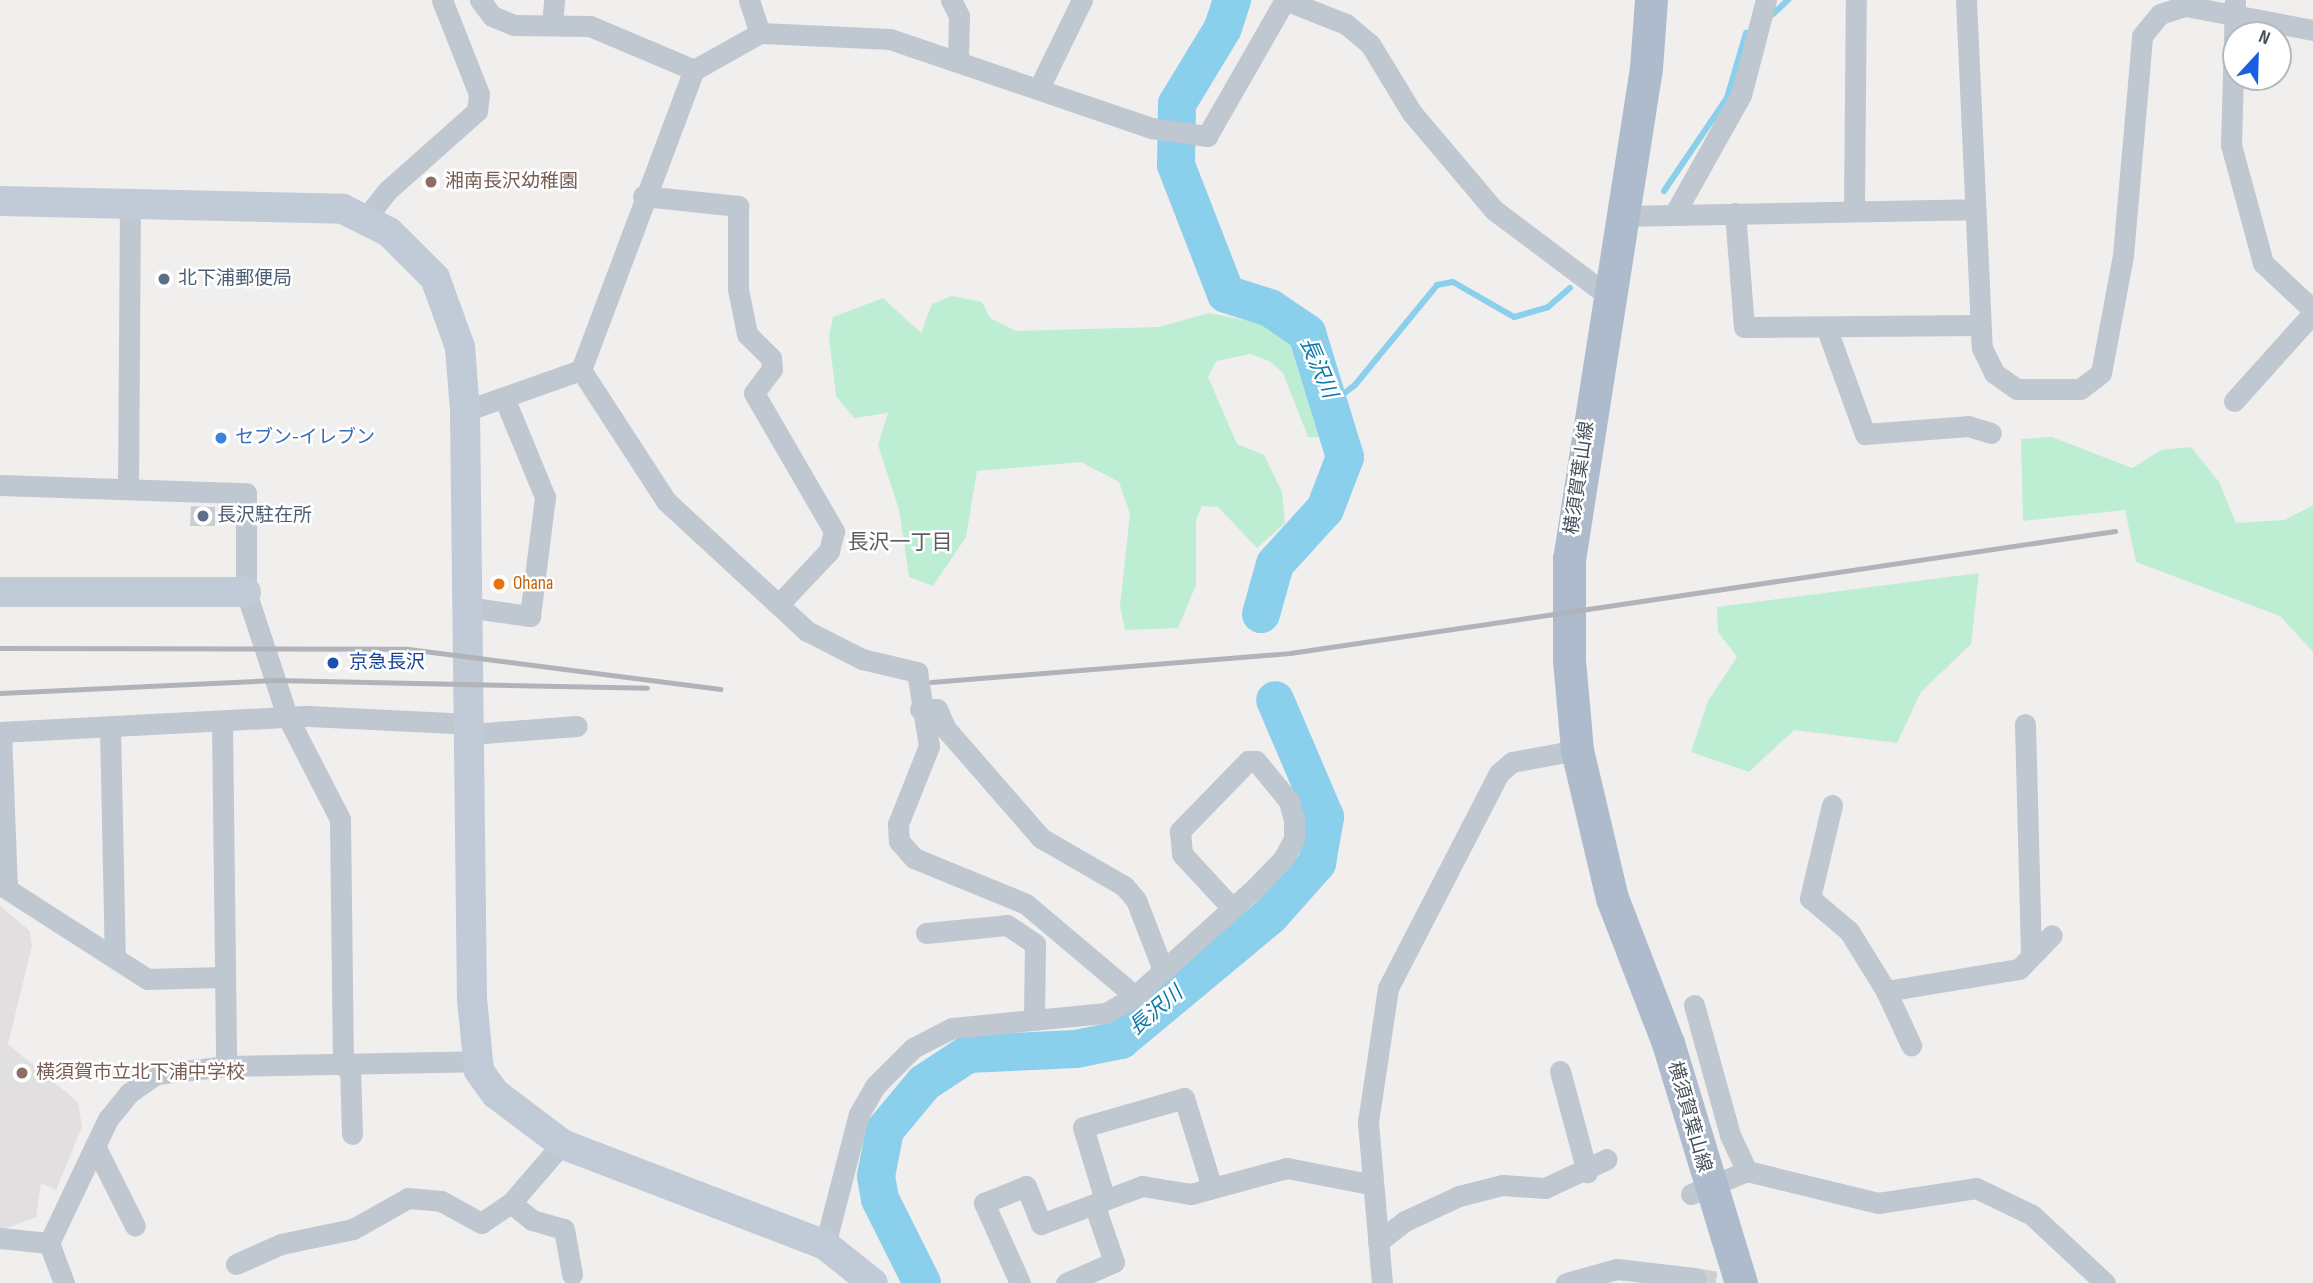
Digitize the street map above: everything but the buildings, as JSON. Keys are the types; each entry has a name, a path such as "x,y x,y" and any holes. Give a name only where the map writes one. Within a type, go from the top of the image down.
{"main road":[{"name":"横須賀葉山線","path":"1651,0 1566,598 1577,750 1630,954 1668,1043 1699,1190 1741,1283"},
{"name":"横須賀葉山線","path":"1698,1280 1699,1190"}],"street":[{"path":"366,218 388,190 477,111 479,94 442,0"},
{"path":"480,0 492,16 514,25 590,26 694,70"},
{"path":"552,25 554,0"},
{"path":"749,0 760,33"},
{"path":"951,0 959,16 958,61"},
{"path":"1039,88 1082,0"},
{"path":"465,411 505,400 581,370 643,196 694,70 760,33 855,33 958,61 1152,128 1208,136 1285,0 1346,24 1370,44 1412,113 1494,210 1610,297"},
{"path":"1675,213 1741,95 1766,0"},
{"path":"1854,209 1856,0"},
{"path":"1966,0 1980,325 1994,373 2017,389 2080,389 2101,373 2121,268 2142,36 2160,14 2185,6 2235,7 2313,30"},
{"path":"2235,7 2231,145 2263,263 2313,312 2235,401"},
{"path":"643,196 738,206 738,289 747,334 771,358 772,369 754,393 834,531 829,551 780,603"},
{"path":"0,201 313,206 366,218 409,248 435,278 460,347 465,411 466,607 478,1061 496,1094 562,1144 825,1245 873,1283"},
{"path":"128,487 130,202"},
{"path":"1621,216 1854,209 1974,209"},
{"path":"1735,213 1744,327 1980,325"},
{"path":"1826,327 1865,434 1968,426 1991,433"},
{"path":"581,370 659,492 780,603 835,649 913,668 929,746 898,824 899,841 914,858 950,876 1026,904 1135,996"},
{"path":"466,607 530,616 545,497 505,400"},
{"path":"0,485 128,487 246,493 246,592 287,716 340,819 346,1066 352,1134"},
{"path":"0,592 246,592"},
{"path":"920,709 937,709 946,729 1041,838 1124,886 1136,900 1163,970"},
{"path":"222,977 147,979 7,889 1,732 222,722 287,716 470,729 577,726"},
{"path":"222,722 222,977 226,1066"},
{"path":"2025,724 2031,953"},
{"path":"110,727 115,958"},
{"path":"1382,1283 1369,1184 1368,1122 1379,1023 1398,966 1499,773 1512,762 1577,750"},
{"path":"825,1245 838,1215 853,1133 875,1086 913,1048 952,1028 1106,1013 1135,996 1232,908 1283,859 1294,839 1289,801 1256,761 1248,761 1180,831 1182,854 1232,908"},
{"path":"1832,805 1810,898 1849,931 1886,991 1911,1045"},
{"path":"926,933 1007,925 1035,944 1034,1020"},
{"path":"1886,991 2019,969 2031,953 2052,935"},
{"path":"1694,1005 1730,1135 1747,1171"},
{"path":"64,1283 49,1243 95,1146 129,1093 156,1074 226,1066 346,1066 478,1061"},
{"path":"1560,1071 1587,1172"},
{"path":"1066,1283 1114,1262 1083,1127 1184,1098 1212,1188"},
{"path":"236,1264 281,1244 353,1229 408,1198 442,1201 481,1223 511,1203 562,1144"},
{"path":"95,1146 135,1226"},
{"path":"1378,1242 1405,1221 1459,1196 1503,1185 1545,1188 1587,1172 1607,1159"},
{"path":"1020,1283 984,1203 1026,1186 1041,1224 1142,1186 1191,1194 1287,1168 1369,1184"},
{"path":"1699,1190 1747,1171 1878,1203 1954,1189 1992,1193 2055,1233 2105,1283"},
{"path":"511,1203 532,1220 564,1229 572,1274"},
{"path":"0,1238 49,1243"},
{"path":"1566,1283 1617,1269 1698,1280"}],"shaded area":[{"name":"横須賀市立北下浦中学校","path":"0,906 30,931 32,946 8,1044 78,1102 82,1127 56,1190 41,1183 36,1217 0,1231"}],"green space":[{"path":"952,296 982,302 990,318 1016,331 1159,327 1209,313 1265,324 1293,337 1309,368 1323,437 1308,437 1283,373 1269,361 1250,354 1216,361 1208,377 1237,444 1264,455 1282,492 1285,523 1257,548 1218,507 1202,506 1196,520 1196,585 1178,628 1125,630 1120,606 1130,514 1119,482 1081,462 977,471 966,537 933,586 909,577 899,510 878,445 888,413 854,418 836,396 829,336 833,317 883,298 921,333 932,304"},
{"path":"2052,437 2132,468 2161,450 2191,447 2219,482 2236,523 2285,520 2313,505 2313,652 2280,616 2136,562 2125,510 2023,521 2021,439"},
{"path":"1979,573 1971,644 1921,692 1897,743 1794,730 1749,772 1691,752 1708,701 1737,657 1718,632 1717,607"}],"waterway":[{"name":"長沢川","path":"1232,0 1223,28 1177,104 1176,165 1226,294 1270,308 1307,333 1345,457 1325,509 1275,564 1261,614"},
{"path":"1773,14 1788,0"},
{"path":"1664,191 1727,98 1746,33"},
{"path":"1333,402 1355,385 1437,285 1453,282 1514,317 1548,307 1570,288"},
{"name":"長沢川","path":"922,1283 880,1199 876,1176 885,1130 924,1083 968,1054 1076,1049 1121,1040 1270,916 1317,863 1325,817 1275,700"}],"tunnel":[{"path":"1695,1278 1722,1283"}],"railway":[{"path":"931,682 1290,653 2115,531"},
{"path":"0,648 408,649 720,689"},
{"path":"0,693 274,680 647,688"}],"place":[{"name":"湘南長沢幼稚園","path":"431,182"},
{"name":"北下浦郵便局","path":"164,279"},
{"name":"セブン-イレブン","path":"221,438"},
{"name":"長沢駐在所","path":"203,516"},
{"name":"Ohana","path":"499,584"},
{"name":"京急長沢","path":"333,663"},
{"name":"横須賀市立北下浦中学校","path":"22,1073"}],"district":[{"name":"長沢一丁目","path":"900,543"}]}
